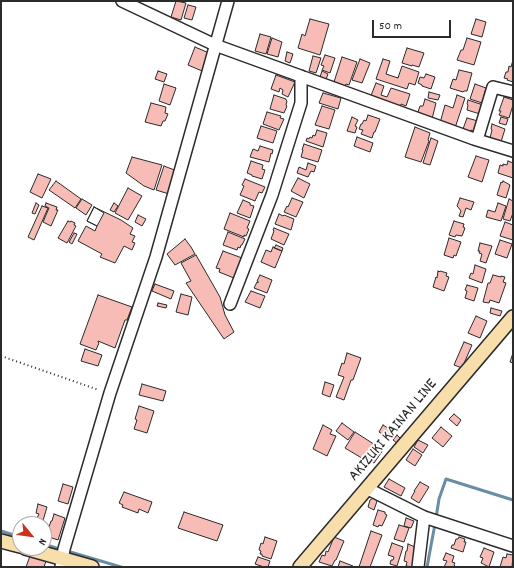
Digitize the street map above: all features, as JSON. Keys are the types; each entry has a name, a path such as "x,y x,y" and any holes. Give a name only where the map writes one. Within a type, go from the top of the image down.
{"main road":[{"name":"AKIZUKI KAINAN LINE","path":"300,567 513,317"},
{"path":"1,541 12,544"},
{"path":"45,556 62,563 92,567"}],"street":[{"path":"122,1 215,45 477,140 513,151"},
{"path":"62,563 64,549 110,393 156,256 228,1"},
{"path":"230,304 272,195 301,103 301,76"},
{"path":"477,140 493,87 513,92"},
{"path":"368,489 424,517 513,546"},
{"path":"418,567 424,517"}],"path":[{"path":"1,356 110,393"}],"building":[{"path":"176,1 186,3 181,20 171,17"},
{"path":"188,5 196,7 192,20 184,18"},
{"path":"310,19 329,24 320,55 298,48 302,34 305,36"},
{"path":"476,19 486,22 482,37 471,34"},
{"path":"260,34 271,37 266,54 255,51"},
{"path":"272,38 282,42 278,57 267,54"},
{"path":"467,38 481,42 474,65 457,60 461,50 463,50"},
{"path":"195,47 209,53 202,71 188,65"},
{"path":"407,48 424,53 419,67 402,63"},
{"path":"287,52 293,54 290,63 285,61"},
{"path":"325,55 335,58 330,73 322,70 324,66 321,65"},
{"path":"313,56 321,58 316,73 309,71"},
{"path":"342,57 357,62 349,85 346,84 345,86 334,82"},
{"path":"360,59 370,63 362,83 352,80"},
{"path":"383,59 390,61 386,74 398,78 402,66 419,72 415,85 409,83 407,89 376,79"},
{"path":"513,60 513,82 504,78 506,72 508,72 509,66 511,67"},
{"path":"459,70 472,73 467,91 463,92 450,88 453,79 456,80"},
{"path":"158,71 167,74 164,82 155,79"},
{"path":"322,71 328,74 325,82 319,80"},
{"path":"426,74 435,77 431,89 418,83 420,77 424,78"},
{"path":"276,75 295,82 288,97 282,94 283,90 280,88 279,92 271,89"},
{"path":"376,83 384,86 381,95 387,97 391,88 410,94 406,106 401,104 400,108 370,98"},
{"path":"164,84 176,88 170,105 159,101"},
{"path":"475,84 486,88 482,103 470,99"},
{"path":"429,92 440,95 438,100 428,98"},
{"path":"323,93 341,98 338,109 319,103"},
{"path":"274,95 286,99 287,106 284,113 270,109"},
{"path":"457,95 465,98 455,128 440,123 445,105 453,108"},
{"path":"504,97 513,100 509,118 499,115"},
{"path":"425,99 436,103 432,119 417,115 420,106 423,106"},
{"path":"468,100 483,105 480,114 467,110"},
{"path":"151,103 166,107 165,113 168,114 161,126 145,122"},
{"path":"322,106 335,110 329,129 315,125"},
{"path":"267,112 281,116 280,118 284,119 279,130 263,124"},
{"path":"368,115 380,119 372,138 361,134 363,130 359,129 364,120 366,121"},
{"path":"352,117 358,120 355,126 357,127 355,133 347,131"},
{"path":"501,117 508,119 506,125 499,123"},
{"path":"467,118 478,121 474,132 463,129"},
{"path":"492,124 505,129 501,142 490,138"},
{"path":"261,126 277,131 273,143 257,138"},
{"path":"415,127 430,133 429,141 421,162 405,157"},
{"path":"317,130 327,133 323,147 306,141 307,138 312,138 313,135 315,136"},
{"path":"357,137 373,143 370,152 354,146"},
{"path":"431,138 438,141 430,165 423,163"},
{"path":"304,144 322,150 318,162 301,157"},
{"path":"260,146 273,150 269,162 250,157 253,149 258,151"},
{"path":"476,156 489,160 482,182 468,177"},
{"path":"132,157 162,165 154,190 144,186 126,173"},
{"path":"251,161 263,165 262,169 265,170 262,179 247,173"},
{"path":"508,161 513,163 513,178 498,173 500,165 507,165"},
{"path":"308,163 316,166 314,172 311,171 308,177 297,173 299,167 306,170"},
{"path":"164,166 177,171 169,194 156,190"},
{"path":"38,174 51,179 42,198 30,192"},
{"path":"298,178 310,184 304,198 291,191"},
{"path":"245,179 265,187 262,193 259,192 255,201 240,195"},
{"path":"56,181 81,199 75,208 49,190"},
{"path":"503,181 510,185 506,198 497,195 501,182 502,183"},
{"path":"128,188 142,196 128,220 115,213"},
{"path":"292,198 303,202 296,217 284,212"},
{"path":"460,198 474,202 471,210 466,208 463,217 459,216 461,211 457,206"},
{"path":"82,199 92,205 86,215 76,208"},
{"path":"509,199 513,201 513,213 510,221 503,219"},
{"path":"243,200 254,206 250,218 237,213"},
{"path":"36,203 39,205 35,214 32,213"},
{"path":"46,203 57,207 56,210 58,210 51,226 43,222 49,208 45,206"},
{"path":"114,203 118,206 114,212 110,210"},
{"path":"498,203 506,206 501,221 486,217 488,210 495,212"},
{"path":"42,206 48,208 34,240 28,237"},
{"path":"94,207 104,213 97,226 87,221"},
{"path":"94,207 121,220 133,228 130,234 135,236 132,242 135,243 132,250 124,246 115,263 100,257 102,254 78,241 86,226 95,231 97,226 87,221"},
{"path":"230,213 250,221 246,236 244,235 244,237 224,229"},
{"path":"279,214 294,219 291,230 275,224"},
{"path":"138,215 146,219 142,226 135,222"},
{"path":"68,221 75,223 74,225 76,226 67,243 58,238"},
{"path":"454,221 464,224 463,227 465,228 462,236 456,235 455,237 449,235"},
{"path":"505,222 513,225 513,240 500,236"},
{"path":"274,228 289,234 284,245 271,239"},
{"path":"228,232 245,239 240,248 238,247 237,250 223,245"},
{"path":"74,233 77,234 72,244 69,242"},
{"path":"449,238 461,242 456,256 454,255 453,258 444,255"},
{"path":"185,239 195,254 175,265 167,254"},
{"path":"500,240 512,244 507,258 495,254"},
{"path":"480,243 492,246 486,263 480,261 482,254 478,251"},
{"path":"276,245 283,248 282,251 274,248"},
{"path":"273,247 282,251 275,268 261,262 266,250 271,252"},
{"path":"223,251 242,258 234,278 219,272 220,269 216,268"},
{"path":"196,255 220,297 225,315 234,332 224,339 186,283 191,281 181,263"},
{"path":"475,265 486,269 482,283 469,278 471,273 473,274"},
{"path":"438,271 447,273 446,276 449,277 444,291 433,287"},
{"path":"260,275 272,280 267,293 254,288 257,282 258,283 257,281"},
{"path":"493,275 505,277 503,282 506,283 499,303 490,300 489,303 483,302 488,283 490,283"},
{"path":"155,284 174,291 171,299 152,291"},
{"path":"467,285 478,288 474,301 465,298 467,291 465,290"},
{"path":"251,291 265,296 260,308 245,302"},
{"path":"181,294 192,297 188,315 176,312"},
{"path":"98,295 132,307 127,320 125,320 115,348 98,341 99,343 96,350 80,344"},
{"path":"158,303 167,305 166,308 157,306"},
{"path":"491,308 502,311 500,316 490,313"},
{"path":"476,316 487,321 480,338 468,333"},
{"path":"464,342 472,345 462,368 454,365"},
{"path":"85,349 102,355 98,366 81,361"},
{"path":"347,353 361,358 344,400 336,397 344,377 338,375 342,363 344,364"},
{"path":"513,353 513,363 510,362"},
{"path":"325,382 334,385 330,397 322,394"},
{"path":"142,384 166,391 163,401 139,395"},
{"path":"139,406 154,411 147,433 134,429"},
{"path":"454,414 461,420 457,426 449,419"},
{"path":"342,423 354,432 348,440 336,431"},
{"path":"323,425 332,430 330,434 336,436 327,456 313,449"},
{"path":"383,425 391,430 387,437 379,432"},
{"path":"441,427 452,436 443,447 432,438"},
{"path":"355,432 383,450 374,463 366,458 365,460 345,448"},
{"path":"397,435 402,440 398,444 393,440"},
{"path":"418,440 428,445 423,453 414,447"},
{"path":"413,449 422,455 415,466 406,460"},
{"path":"389,479 405,488 401,496 384,487"},
{"path":"420,482 429,487 419,503 411,498"},
{"path":"63,484 73,487 68,504 58,501"},
{"path":"124,492 152,502 148,513 139,509 138,513 122,507 123,505 119,503"},
{"path":"375,497 378,498 374,510 368,507 370,500"},
{"path":"38,504 47,507 44,516 38,516 39,514 36,513"},
{"path":"378,510 385,512 387,515 382,526 379,525 378,527 373,525"},
{"path":"184,512 223,525 217,541 178,528"},
{"path":"54,514 65,518 58,540 52,538 52,521"},
{"path":"406,518 414,521 411,528 404,526"},
{"path":"399,525 409,528 404,542 394,539"},
{"path":"371,531 382,535 370,567 359,567"},
{"path":"265,537 277,541 271,559 260,554 261,551 259,550 261,543 263,544"},
{"path":"334,537 344,541 336,560 332,566 319,562 322,555 325,556 326,551 328,552"},
{"path":"459,537 465,539 464,542 466,542 463,552 451,548 456,539"},
{"path":"392,543 403,547 397,566 390,564 394,557 388,555"},
{"path":"408,544 415,547 413,567 406,566 407,562 404,561"},
{"path":"484,548 494,552 489,567 481,563 483,558 480,557"},
{"path":"446,553 454,556 452,562 455,563 455,567 444,567 447,561 443,560"},
{"path":"507,554 513,555 512,567 500,567 503,557 506,558"},
{"path":"30,556 46,561 44,567 26,567"},
{"path":"258,557 270,561 268,567 255,564"},
{"path":"340,561 353,566 353,567 338,567"}],"waterway":[{"path":"436,518 439,499 446,479 513,500"},
{"path":"427,567 435,524"},
{"path":"1,531 12,534"},
{"path":"52,547 62,550"},
{"path":"67,551 121,567"}]}
